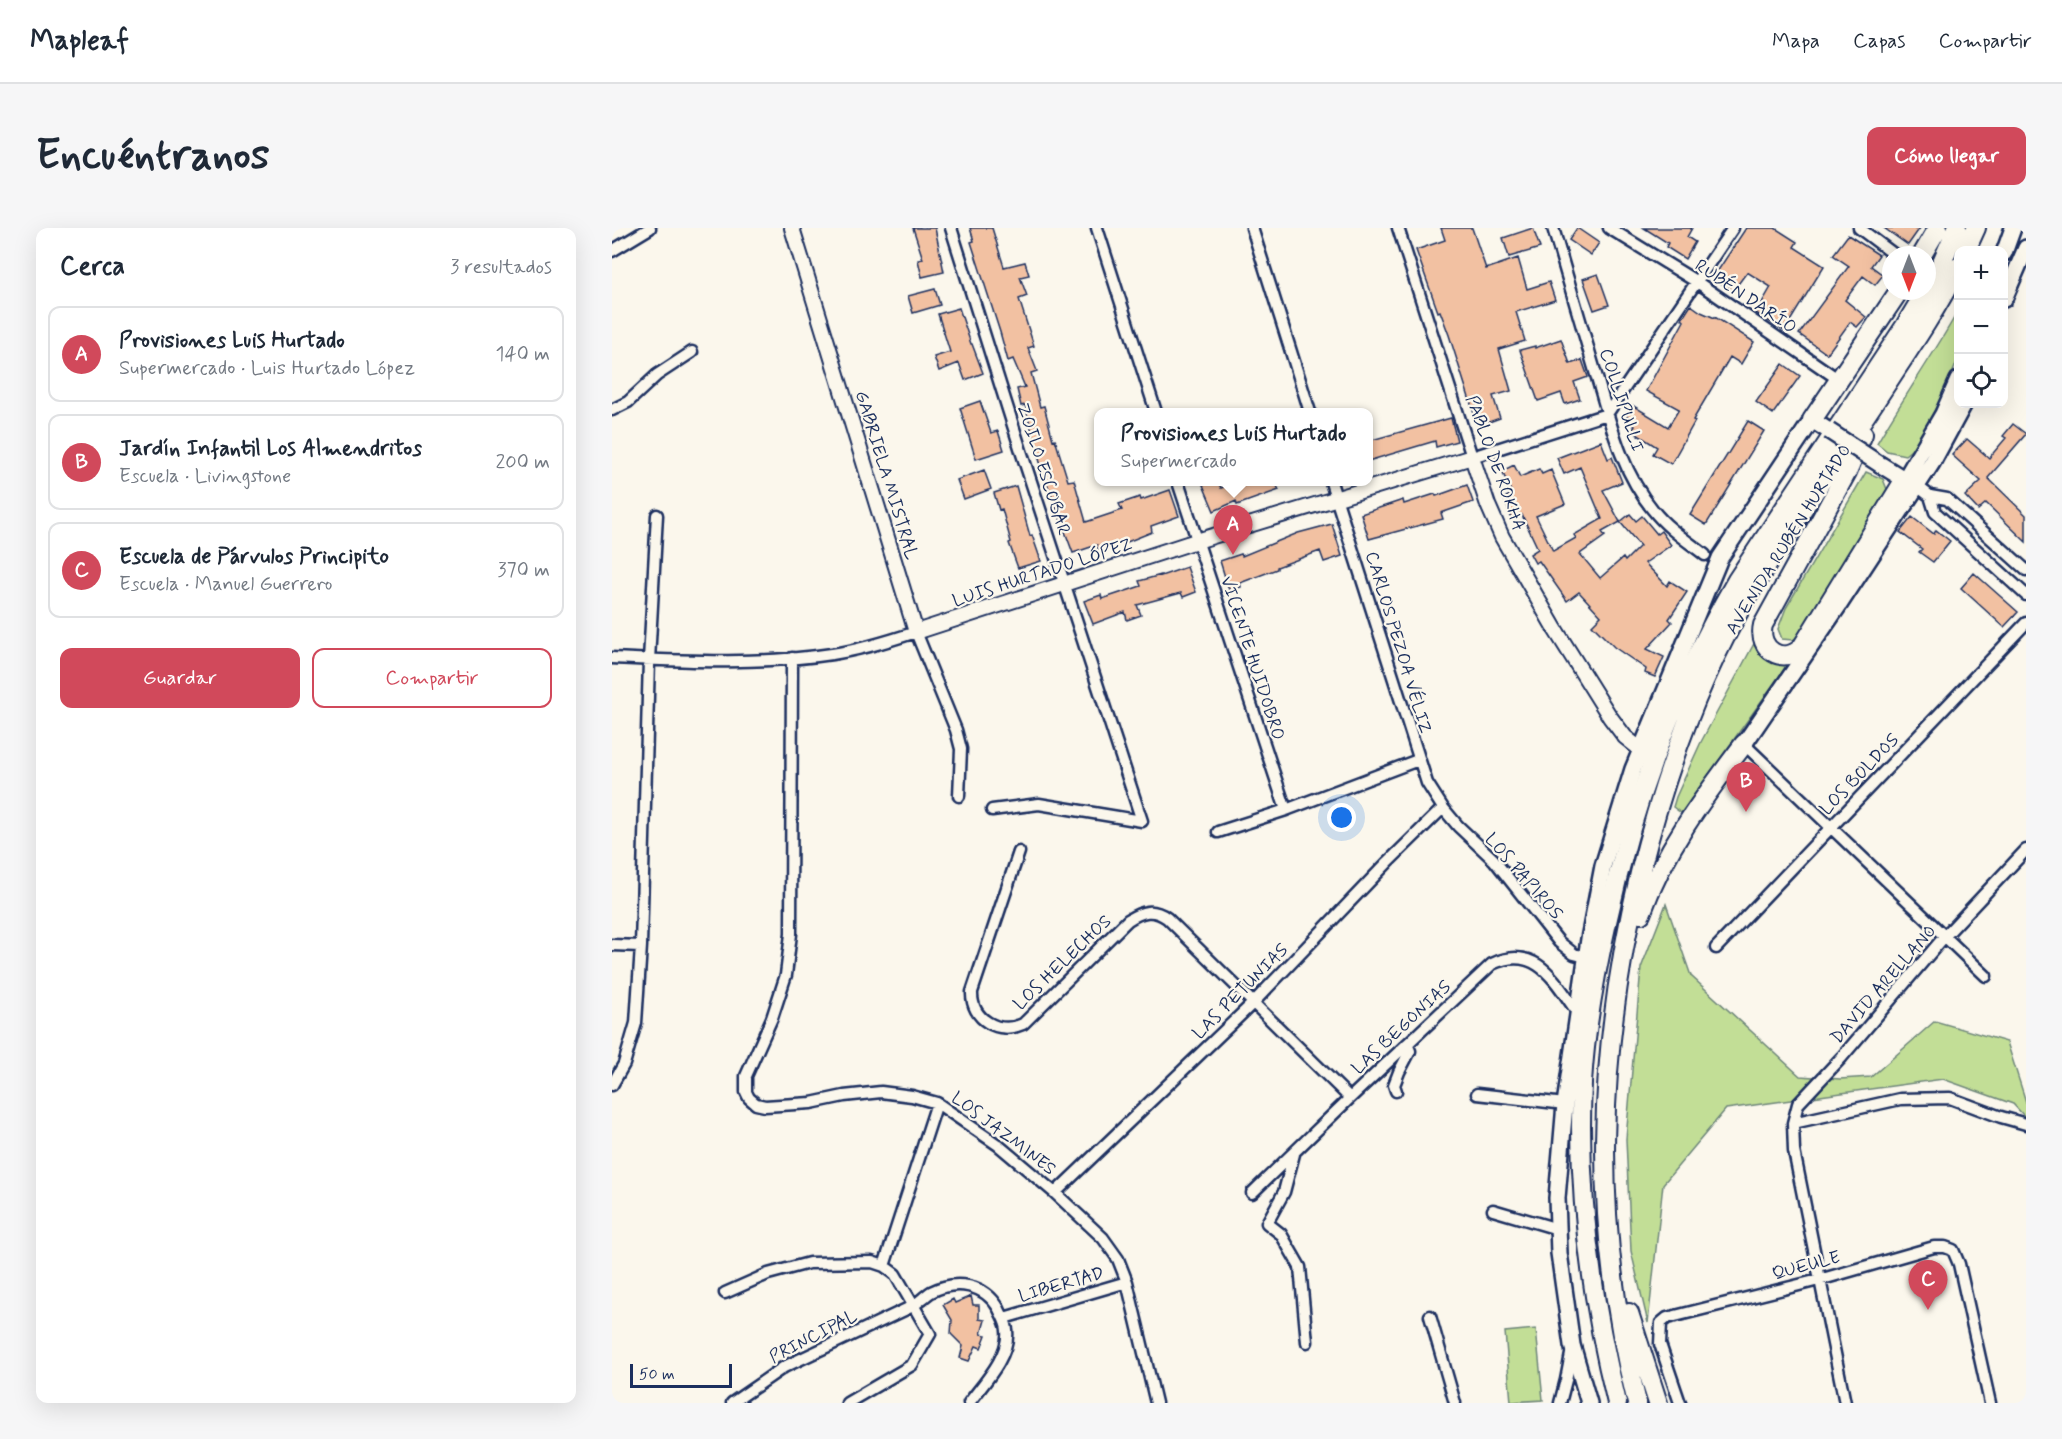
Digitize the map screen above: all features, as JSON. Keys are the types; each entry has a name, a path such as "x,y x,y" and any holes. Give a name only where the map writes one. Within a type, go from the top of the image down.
{"highway":[{"path":"1927,246 1938,228"},
{"name":"AVENIDA RUBÉN HURTADO","path":"1936,273 1957,228"},
{"path":"1968,246 1976,228"},
{"name":"AVENIDA RUBÉN HURTADO","path":"1609,1238 1605,1183 1605,1092 1617,987 1633,903 1659,798 1674,756 1703,683 1759,578 1929,319 1954,276"},
{"path":"1812,420 1893,300"},
{"name":"AVENIDA RUBÉN HURTADO","path":"1617,1403 1598,1316 1584,1203 1581,1105 1590,1011 1612,900 1632,820 1654,753 1688,672 1716,615 1921,300"},
{"path":"1874,404 1855,456 1763,625 1762,637 1766,648 1771,652 1787,656 1802,647 1911,483"},
{"path":"1617,987 1656,874 1680,831 1744,744"},
{"path":"1609,1238 1621,1325 1637,1403"},
{"path":"1609,1238 1638,1344 1658,1403"}],"main road":[{"path":"2007,246 2013,228"},
{"path":"2008,290 2026,248"},
{"path":"1744,744 1833,614 1911,483 1954,391"},
{"path":"1911,483 1932,463 1962,408"},
{"path":"1589,1403 1572,1345 1562,1277 1558,1229 1558,1167 1586,957 1604,866 1633,769 1720,558 1812,420 1911,483"}],"street":[{"path":"612,251 650,228"},
{"name":"GABRIELA MISTRAL","path":"792,228 916,632 956,730 961,749 958,796"},
{"name":"ZOILO ESCOBAR","path":"951,228 1142,821 1039,804 992,810"},
{"path":"1097,228 1155,408"},
{"path":"1252,228 1309,408"},
{"name":"PABLO DE ROKHA","path":"1398,228 1488,505 1502,537 1555,629 1610,717 1625,737 1641,749"},
{"name":"COLLIPULLI","path":"1553,228 1607,414 1624,461 1641,494 1666,525 1705,555"},
{"name":"RUBÉN DARÍO","path":"1609,228 1697,282 1832,375"},
{"path":"1472,457 1607,414 1733,228"},
{"path":"1859,228 1883,246"},
{"path":"612,411 628,402 657,375 692,352"},
{"name":"LUIS HURTADO LÓPEZ","path":"612,658 649,660 792,658 833,654 884,642 1472,457"},
{"path":"1911,483 1930,496 1947,499 2026,570"},
{"name":"VICENTE HUIDOBRO","path":"1179,486 1286,810"},
{"name":"CARLOS PEZOA VÉLIZ","path":"1332,486 1418,760 1427,783 1443,808"},
{"path":"1930,496 1935,512 2026,595"},
{"path":"612,1085 624,1064 636,1023 641,946 649,660 657,515"},
{"name":"LOS BOLDOS","path":"1716,948 2026,623"},
{"name":"LOS JAZMINES","path":"792,658 791,934 786,975 772,1018 746,1076 746,1092 756,1104 765,1106 811,1103 881,1092 912,1096 937,1103 998,1145 1055,1193 1103,1238 1118,1259 1127,1282 1156,1403"},
{"path":"1744,744 1986,976"},
{"path":"1218,832 1286,810 1418,760"},
{"name":"LOS PAPIROS","path":"1443,808 1458,826 1494,860 1559,942 1574,954 1586,957"},
{"name":"LAS PETUNIAS","path":"1055,1193 1252,1004 1443,808"},
{"name":"DAVID ARELLANO","path":"1845,1403 1794,1151 1793,1123 1797,1104 1842,1057 1944,937 2026,850"},
{"name":"LOS HELECHOS","path":"1019,852 972,992 973,1006 983,1019 1007,1029 1023,1024 1128,920 1138,913 1152,911 1167,918 1252,1004"},
{"path":"612,945 641,946"},
{"name":"LAS BEGONIAS","path":"1252,1193 1492,964 1503,959 1529,958 1539,964 1557,983 1578,1013"},
{"path":"1252,1004 1350,1098"},
{"path":"1396,1091 1394,1085 1410,1051 1407,1044"},
{"path":"1477,1094 1565,1104"},
{"path":"1793,1123 1900,1099 1950,1098 2026,1124"},
{"path":"884,1266 937,1103"},
{"path":"1294,1152 1284,1192 1267,1224 1281,1234 1300,1266 1307,1342"},
{"path":"1493,1210 1558,1229"},
{"name":"QUEULE","path":"1680,1403 1660,1344 1661,1323 1667,1318 1819,1280 1934,1247 1945,1247 1953,1250 1959,1264 1990,1403"},
{"path":"725,1293 768,1274 808,1263 872,1262 884,1266 895,1274 930,1334 912,1365 847,1403"},
{"name":"LIBERTAD","path":"1004,1318 1127,1282"},
{"name":"PRINCIPAL","path":"732,1403 784,1367 913,1306 931,1292 945,1287 975,1286 996,1303 1004,1318"},
{"path":"1430,1316 1455,1403"},
{"path":"969,1403 999,1361 1008,1332 1004,1318"},
{"path":"1560,1403 1572,1345"}],"green space":[{"path":"1954,318 1954,369 1949,382 1916,446 1905,455 1887,451 1877,443"},
{"path":"1866,472 1883,479 1888,492 1808,627 1793,640 1782,639 1778,629 1786,608"},
{"path":"1756,640 1769,657 1777,662 1788,664 1681,813 1673,807 1676,797 1701,742"},
{"path":"1666,904 1691,976 1800,1076 1840,1079 1871,1077 1935,1021 2007,1042 2026,1102 2026,1118 2013,1104 1943,1079 1726,1109 1663,1184 1648,1323 1631,1251 1626,1139 1641,968"},
{"path":"1536,1329 1543,1400 1511,1402 1505,1332"}],"building":[{"path":"913,228 935,228 944,272 922,277 918,260 923,259"},
{"path":"970,228 992,228 1004,267 1025,262 1029,275 1020,277 1027,296 1019,299 1034,346 1028,348 1037,371 1031,373 1040,407 1044,406 1068,481 1074,480 1086,522 1122,510 1119,504 1140,497 1141,500 1170,490 1179,516 1151,526 1152,532 1127,542 1126,540 1098,550 1097,545 1073,553 1042,470 1025,405 1021,406 1017,389 1025,387 1013,359 1008,361 971,242 974,241"},
{"path":"1441,228 1472,228 1486,269 1518,258 1527,289 1549,282 1555,300 1516,312 1525,341 1499,349 1511,391 1493,396 1500,418 1478,426 1449,335 1440,311 1438,312 1416,250 1445,240"},
{"path":"1533,228 1540,248 1509,257 1503,238"},
{"path":"1577,228 1599,243 1591,255 1569,240"},
{"path":"1644,228 1692,228 1687,237 1695,242 1685,259 1666,247 1668,243"},
{"path":"1746,228 1775,228 1797,242 1794,247 1824,266 1784,331 1756,313 1771,287 1747,272 1733,291 1713,278"},
{"path":"1884,228 1920,228 1908,245"},
{"path":"1848,235 1879,255 1871,266 1882,276 1875,285 1863,276 1845,300 1866,317 1857,327 1850,322 1827,354 1799,334 1849,266 1833,255"},
{"path":"1598,274 1609,305 1594,310 1583,279"},
{"path":"935,289 940,305 913,313 908,296"},
{"path":"1691,305 1715,317 1754,342 1741,364 1730,357 1693,420 1695,421 1671,464 1653,454 1657,447 1632,431 1635,426 1629,423 1632,419 1626,416 1632,405 1668,427 1679,409 1646,391"},
{"path":"959,308 983,373 965,380 959,363 939,371 934,357 950,352 938,314"},
{"path":"1561,339 1570,364 1582,360 1588,377 1574,382 1580,399 1565,404 1561,393 1538,401 1520,350 1535,346 1535,348"},
{"path":"1783,364 1800,376 1773,414 1756,402"},
{"path":"980,401 991,433 998,431 1004,450 976,459 960,408"},
{"path":"1451,418 1457,441 1436,447 1435,441 1373,460 1373,440"},
{"path":"1748,421 1764,431 1706,525 1690,515"},
{"path":"2013,424 2026,434 1988,478 2026,515 2026,542 1986,503 1978,510 1965,496 1981,481 1952,455 1967,439 1989,458 2006,438 2003,436"},
{"path":"1601,441 1608,459 1612,457 1622,482 1603,490 1620,522 1630,514 1636,521 1642,516 1657,534 1661,531 1671,545 1645,563 1667,586 1670,581 1687,592 1669,619 1672,622 1647,649 1664,657 1655,677 1645,673 1646,669 1614,647 1592,625 1601,616 1579,592 1567,601 1539,561 1535,563 1530,554 1538,549 1522,515 1512,519 1504,498 1512,494 1502,471 1514,465 1520,477 1539,469 1542,474 1551,470 1565,504 1536,516 1553,551 1576,538 1574,535 1602,519 1580,467 1564,474 1557,458","holes":["1620,522 1640,546 1625,561 1623,558 1600,578 1580,554 1605,536 1602,532"]},
{"path":"984,470 991,489 964,499 957,480"},
{"path":"1467,485 1473,502 1441,513 1443,519 1369,539 1361,514 1403,500 1404,504 1435,494 1436,496"},
{"path":"1016,486 1030,536 1032,535 1041,561 1018,568 1009,543 1011,542 1002,509 999,510 994,493"},
{"path":"1203,486 1220,486 1221,488 1226,486 1277,486 1279,490 1237,505 1236,501 1214,511"},
{"path":"1912,517 1934,534 1936,530 1950,541 1933,562 1919,552 1922,549 1900,532"},
{"path":"1332,524 1342,556 1324,562 1320,551 1277,567 1277,569 1240,583 1241,587 1229,590 1220,561 1241,554 1242,556 1298,533"},
{"path":"1187,567 1196,592 1183,597 1181,593 1137,605 1141,615 1127,620 1125,612 1093,624 1084,601 1101,595 1102,599 1141,586 1139,581"},
{"path":"1974,573 2018,612 2004,627 1961,588"},
{"path":"971,1296 973,1305 979,1305 979,1319 985,1320 981,1334 986,1335 981,1348 976,1346 969,1361 960,1358 963,1346 951,1334 952,1320 943,1305 953,1299 955,1303"}],"place":[{"name":"Provisiones Luis Hurtado","path":"1233,555"},
{"name":"Jardín Infantil Los Almendritos","path":"1746,812"},
{"name":"Escuela de Párvulos Principito","path":"1928,1310"}]}
